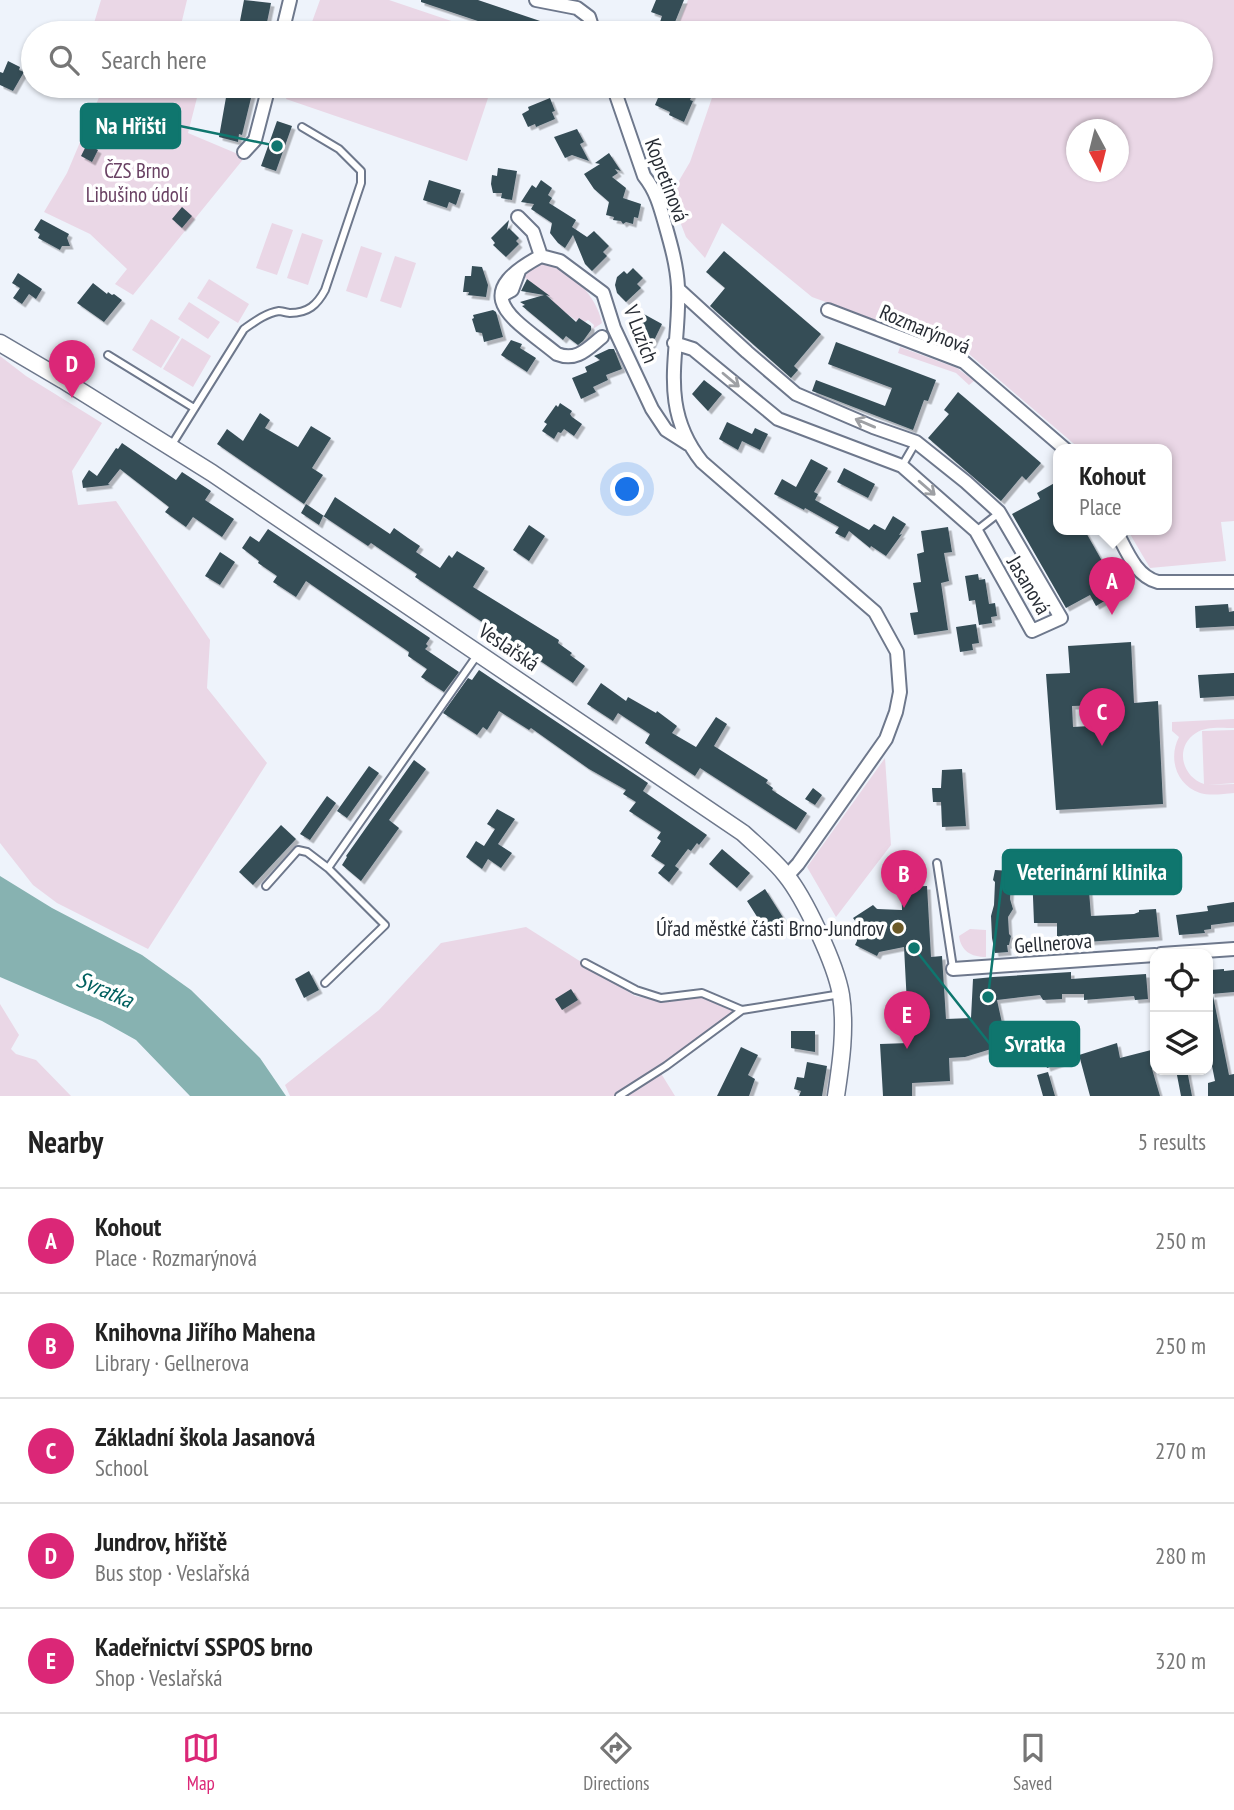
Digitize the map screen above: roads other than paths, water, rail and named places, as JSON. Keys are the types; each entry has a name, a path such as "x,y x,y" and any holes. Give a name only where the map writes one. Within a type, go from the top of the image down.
{"street":[{"path":"285,21 290,0"},
{"path":"536,0 577,8 590,21"},
{"path":"244,152 255,140 266,98"},
{"name":"Kopretinová","path":"617,98 644,176 654,188 660,204 675,260 678,289"},
{"path":"517,217 533,232 541,256"},
{"name":"V Luzích","path":"602,337 576,357 566,358 557,354 508,314 504,308 502,286 510,276 541,256 560,261 603,293 614,328 652,409 666,430 688,444"},
{"path":"678,289 672,382 688,444 702,462 875,612 897,652 900,692 886,740 787,876"},
{"name":"Jasanová","path":"674,343 693,349 778,419 902,466 976,531 1032,631 1061,618 999,512 916,442 796,394 678,289"},
{"name":"Rozmarýnová","path":"828,310 964,362 1059,444"},
{"name":"Veslařská","path":"0,343 212,473 743,833 787,876 831,964 841,994 843,1039 836,1096"},
{"path":"1118,535 1139,572 1149,580 1234,582"},
{"path":"1213,950 1234,949"},
{"name":"Gellnerova","path":"953,969 1150,955"}],"lane":[{"path":"170,448 244,329 260,318 279,311 291,313 306,310 318,304 325,290 361,183 360,171 339,149 302,127"},
{"path":"108,355 194,408"},
{"path":"902,466 916,442"},
{"path":"976,531 999,512"},
{"path":"328,868 479,652"},
{"path":"265,886 298,850 307,852 328,868 385,925 325,983"},
{"path":"937,863 953,969"},
{"path":"585,963 636,990 661,998 702,993 742,1010"},
{"path":"619,1096 666,1066 742,1010 841,994"}],"water":[{"path":"0,876 52,908 142,955 191,990 260,1058 286,1096 190,1096 136,1040 102,1021 0,977"}],"place":[{"name":"Na Hřišti","path":"277,146"},
{"name":"Jundrov, hřiště","path":"72,398"},
{"name":"Kohout","path":"1112,615"},
{"name":"Základní škola Jasanová","path":"1102,746"},
{"name":"Knihovna Jiřího Mahena","path":"904,908"},
{"name":"Úřad městké části Brno-Jundrov","path":"898,928"},
{"name":"Svratka","path":"914,948"},
{"name":"Veterinární klinika","path":"988,997"},
{"name":"Kadeřnictví SSPOS brno","path":"907,1049"}],"park label":[{"name":"ČZS Brno Libušino údolí","path":"137,182"}]}
